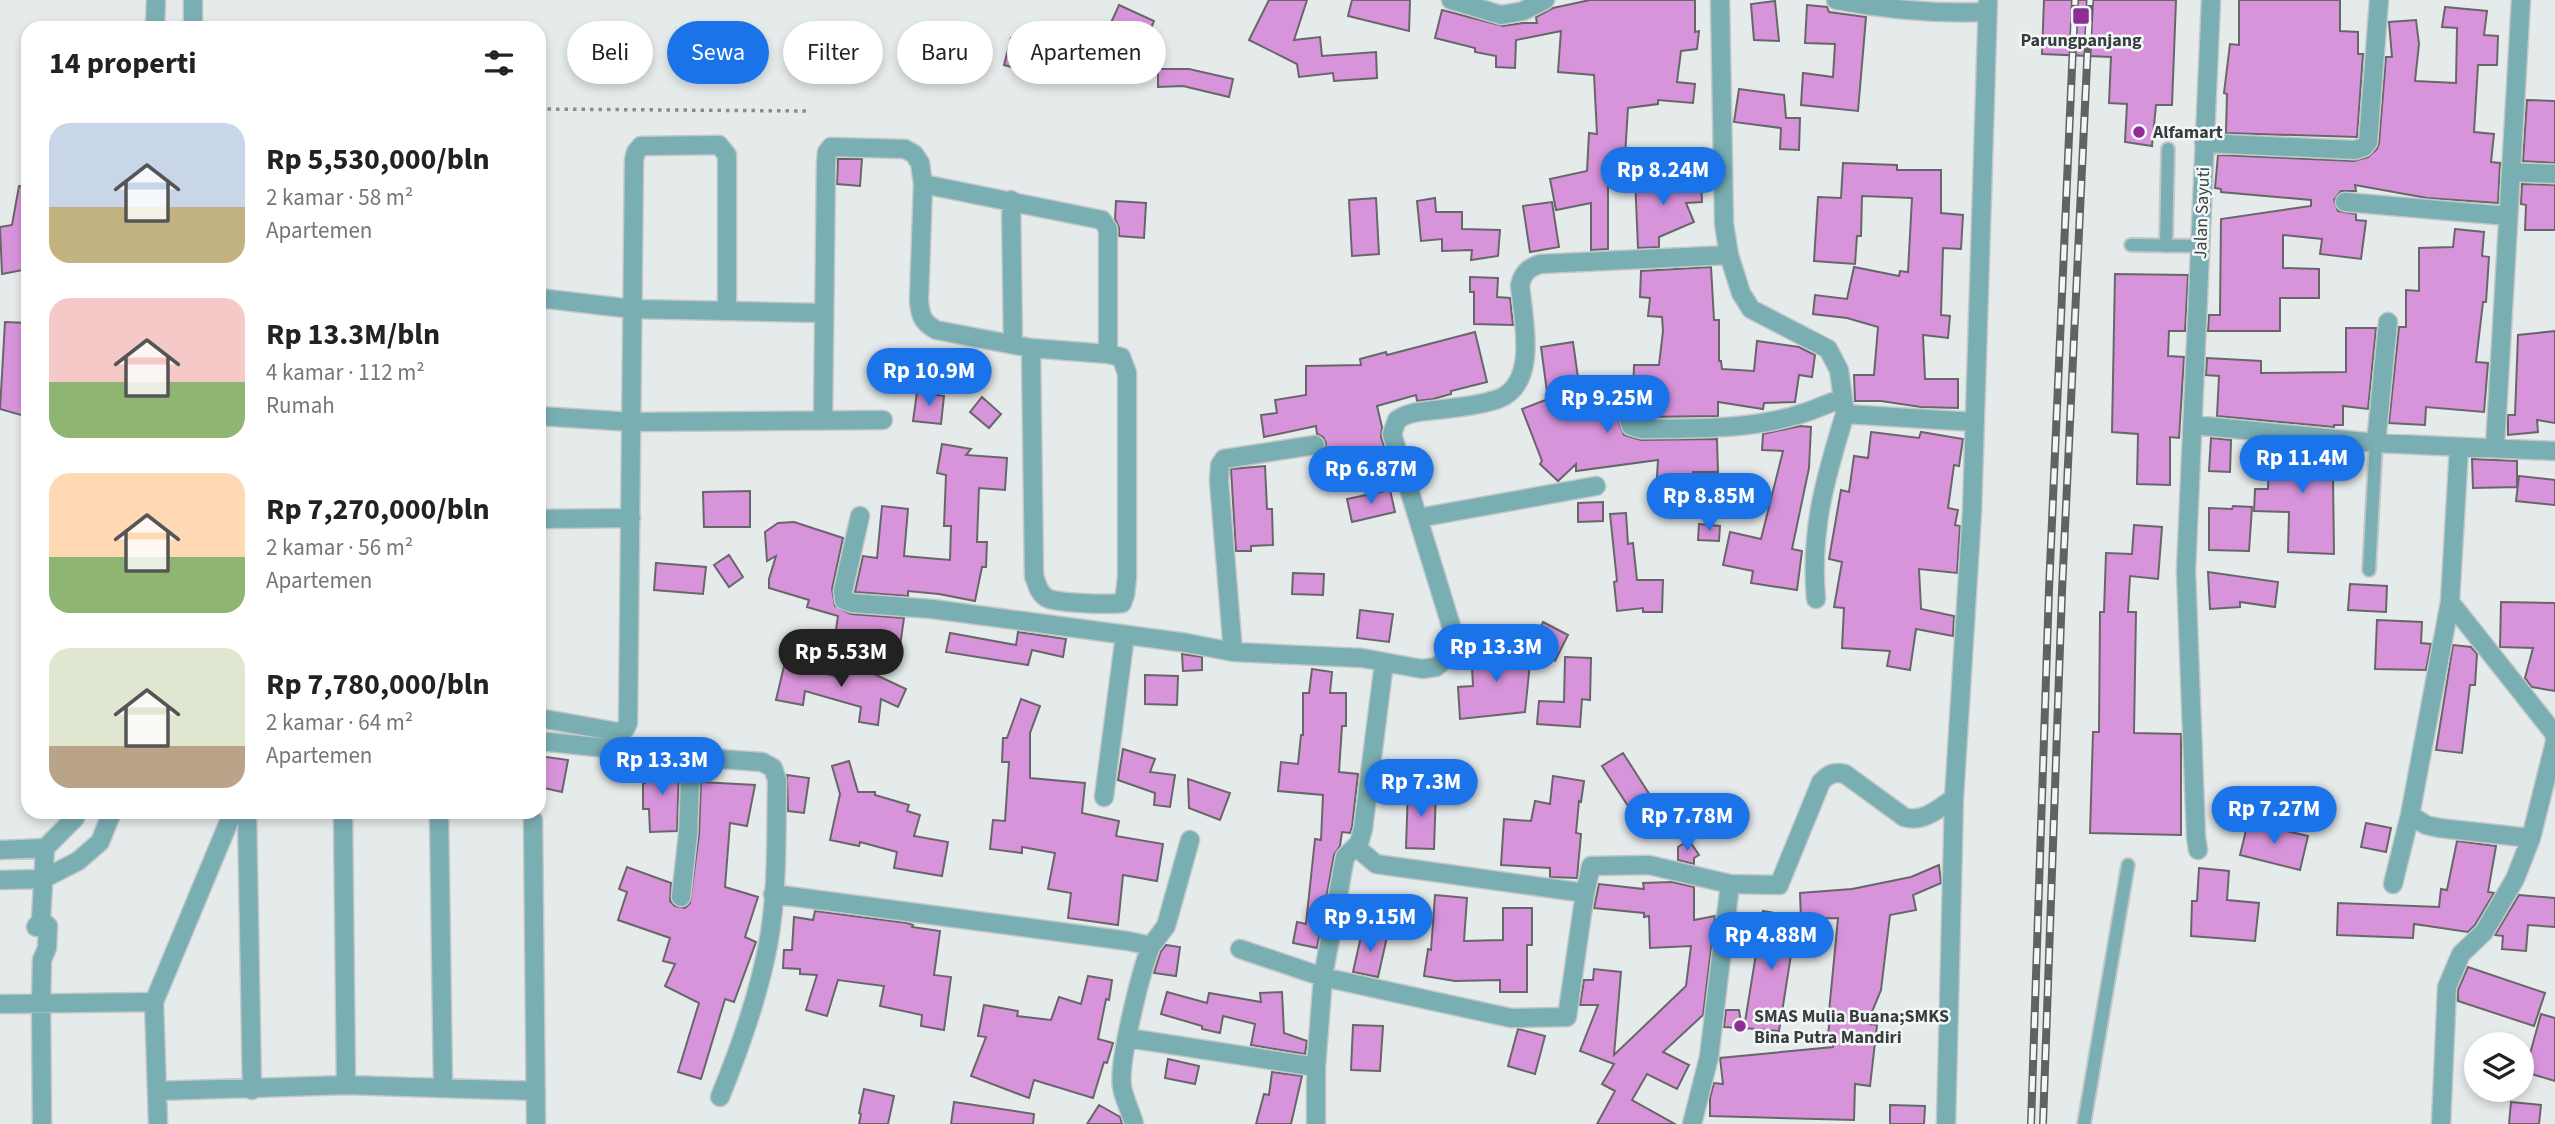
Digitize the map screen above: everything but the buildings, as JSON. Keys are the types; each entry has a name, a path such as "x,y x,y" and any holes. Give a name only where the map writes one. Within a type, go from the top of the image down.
{"street":[{"path":"155,21 156,0"},
{"path":"193,21 194,0"},
{"path":"1451,0 1501,15 1513,15 1545,0"},
{"path":"1720,0 1724,224 1729,255 1741,293 1751,309 1828,349 1839,370 1844,406 1816,526 1816,599"},
{"path":"1836,0 1941,14 1988,6 1975,422 1954,798 1946,1124"},
{"name":"Jalan Sayuti","path":"2199,850 2196,836 2186,594 2211,0"},
{"path":"2204,143 2355,150 2364,147 2368,142 2379,0"},
{"path":"2495,447 2521,0"},
{"path":"546,719 618,732 625,729 628,723 634,160 636,152 642,146 719,145 727,155 727,311"},
{"path":"823,420 828,152 831,147 839,146 905,149 914,154 920,163 923,184 919,300 922,318 926,324 936,330 1031,348 1121,357 1127,373 1126,577 1122,603 1110,605 1048,598 1040,592 1034,576 1031,348"},
{"path":"2511,172 2555,174"},
{"path":"923,184 1102,220 1108,229 1108,354"},
{"path":"1010,200 1013,344"},
{"path":"2344,202 2508,216"},
{"path":"860,516 843,591 844,600 852,603 932,609 1233,652 1362,658 1422,669 1436,667 1446,659 1453,632 1392,434 1393,426 1400,417 1499,399 1515,389 1525,362 1520,285 1523,275 1531,267 1540,264 1729,255"},
{"path":"546,299 633,309 824,313"},
{"path":"2376,443 2388,322"},
{"path":"1619,390 1628,422 1641,429 1762,423 1844,406 1975,422"},
{"path":"546,416 632,422 883,420"},
{"path":"2194,425 2376,443 2555,451"},
{"path":"1233,652 1219,481 1220,464 1224,459 1315,445"},
{"path":"2393,884 2410,816 2450,602 2459,447"},
{"path":"1418,518 1596,486"},
{"path":"546,519 631,518"},
{"path":"2441,1124 2447,987 2461,954 2484,932 2515,879 2531,838 2555,740 2553,732 2450,602"},
{"path":"1104,797 1125,635"},
{"path":"1316,1124 1315,1068 1324,977 1345,857 1356,847 1363,829 1384,663"},
{"path":"546,742 762,762 773,768 777,780 773,894 768,943 758,991 720,1097"},
{"path":"681,897 688,845 691,757"},
{"path":"1240,949 1324,977 1511,1018 1567,1017 1591,866 1649,865 1730,884 1779,885 1821,782 1829,774 1845,774 1904,817 1911,819 1919,820 1954,798"},
{"path":"2410,816 2426,825 2440,828 2531,838"},
{"path":"42,1124 42,960 47,948 48,926 41,920 45,848 74,819"},
{"path":"0,880 43,878 78,861 100,842 109,819"},
{"path":"158,1124 154,1002 230,819"},
{"path":"247,819 252,1090"},
{"path":"343,819 346,1085"},
{"path":"439,819 443,1087"},
{"path":"533,820 536,1124"},
{"path":"1134,1124 1122,1088 1128,1038 1145,962 1151,946 1166,926 1190,841"},
{"path":"1356,847 1376,864 1586,893"},
{"path":"0,850 45,848"},
{"path":"1692,1124 1709,1056 1730,884"},
{"path":"773,894 1151,946"},
{"path":"0,1004 154,1002"},
{"path":"1128,1038 1315,1068"},
{"path":"157,1091 346,1085 536,1091"}],"lane":[{"path":"2166,246 2168,149"},
{"path":"2131,245 2200,246"},
{"path":"2369,570 2376,443"},
{"path":"2084,1124 2128,865"}],"path":[{"path":"546,109 810,111"}],"railway":[{"path":"2031,1124 2049,589 2075,0"},
{"path":"2043,1124 2062,591 2090,0"}],"place":[{"name":"Parungpanjang","path":"2081,16"},
{"name":"Alfamart","path":"2139,132"},
{"name":"SMAS Mulia Buana;SMKS Bina Putra Mandiri","path":"1740,1026"}]}
